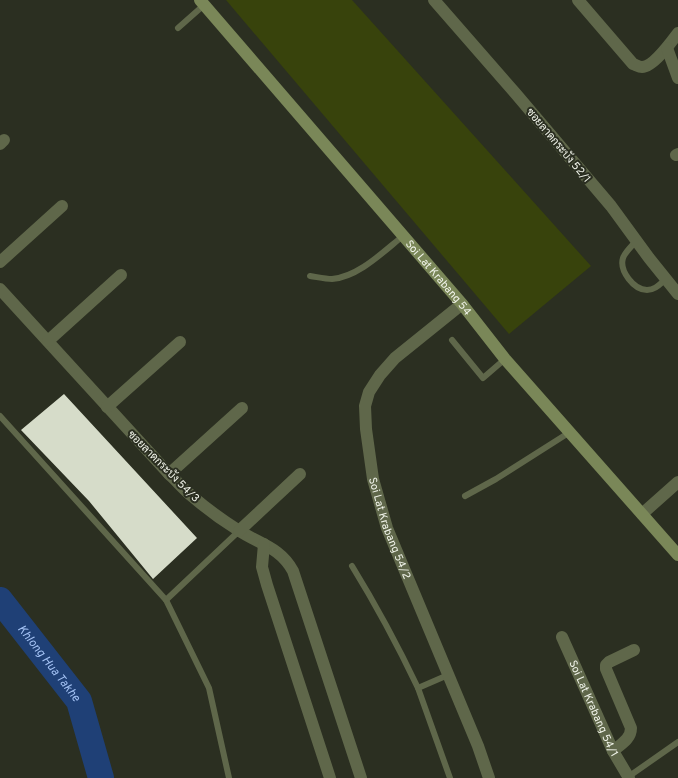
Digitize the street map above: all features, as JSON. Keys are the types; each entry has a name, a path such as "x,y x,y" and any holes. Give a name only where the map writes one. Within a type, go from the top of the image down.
{"main road":[{"name":"Soi Lat Krabang 54","path":"202,2 462,304 505,359 678,555"}],"street":[{"name":"ซอยลาดกระบัง 52/1","path":"434,0 611,206 636,241 678,294"},
{"path":"578,0 633,64 638,66 643,67 648,65 666,48 678,33"},
{"path":"666,48 678,78"},
{"path":"0,262 62,206"},
{"path":"48,341 121,275"},
{"name":"ซอยลาดกระบัง 54/3","path":"0,289 169,474 192,496 239,531 280,554 289,564 293,571 361,778"},
{"name":"Soi Lat Krabang 54/2","path":"462,304 395,358 380,375 369,392 365,406 366,429 373,480 387,528 478,746 489,778"},
{"path":"107,407 180,342"},
{"path":"169,474 242,408"},
{"path":"239,531 300,474"},
{"path":"642,514 678,482"},
{"path":"264,544 262,567 265,579 330,778"},
{"name":"Soi Lat Krabang 54/1","path":"562,637 613,751 628,778"},
{"path":"613,751 628,738 631,733 631,728 606,669 606,665 609,662 634,650"}],"lane":[{"path":"178,28 202,2"},
{"path":"310,276 331,279 348,275 365,265 403,236"},
{"path":"636,241 623,257 622,263 623,269 630,281 638,288 647,290 655,288 666,280"},
{"path":"452,340 483,378 505,359"},
{"path":"0,416 166,600 209,688 229,778"},
{"path":"465,496 496,479 570,432"},
{"path":"166,600 239,531"},
{"path":"352,566 401,652 418,688 450,778"},
{"path":"418,688 448,675"},
{"path":"628,778 678,742"}],"green space":[{"path":"226,0 352,0 591,266 509,334"}],"building":[{"path":"64,394 197,538 153,579 89,501 21,430"}],"waterway":[{"name":"Khlong Hua Takhe","path":"0,600 79,701 101,778"}]}
